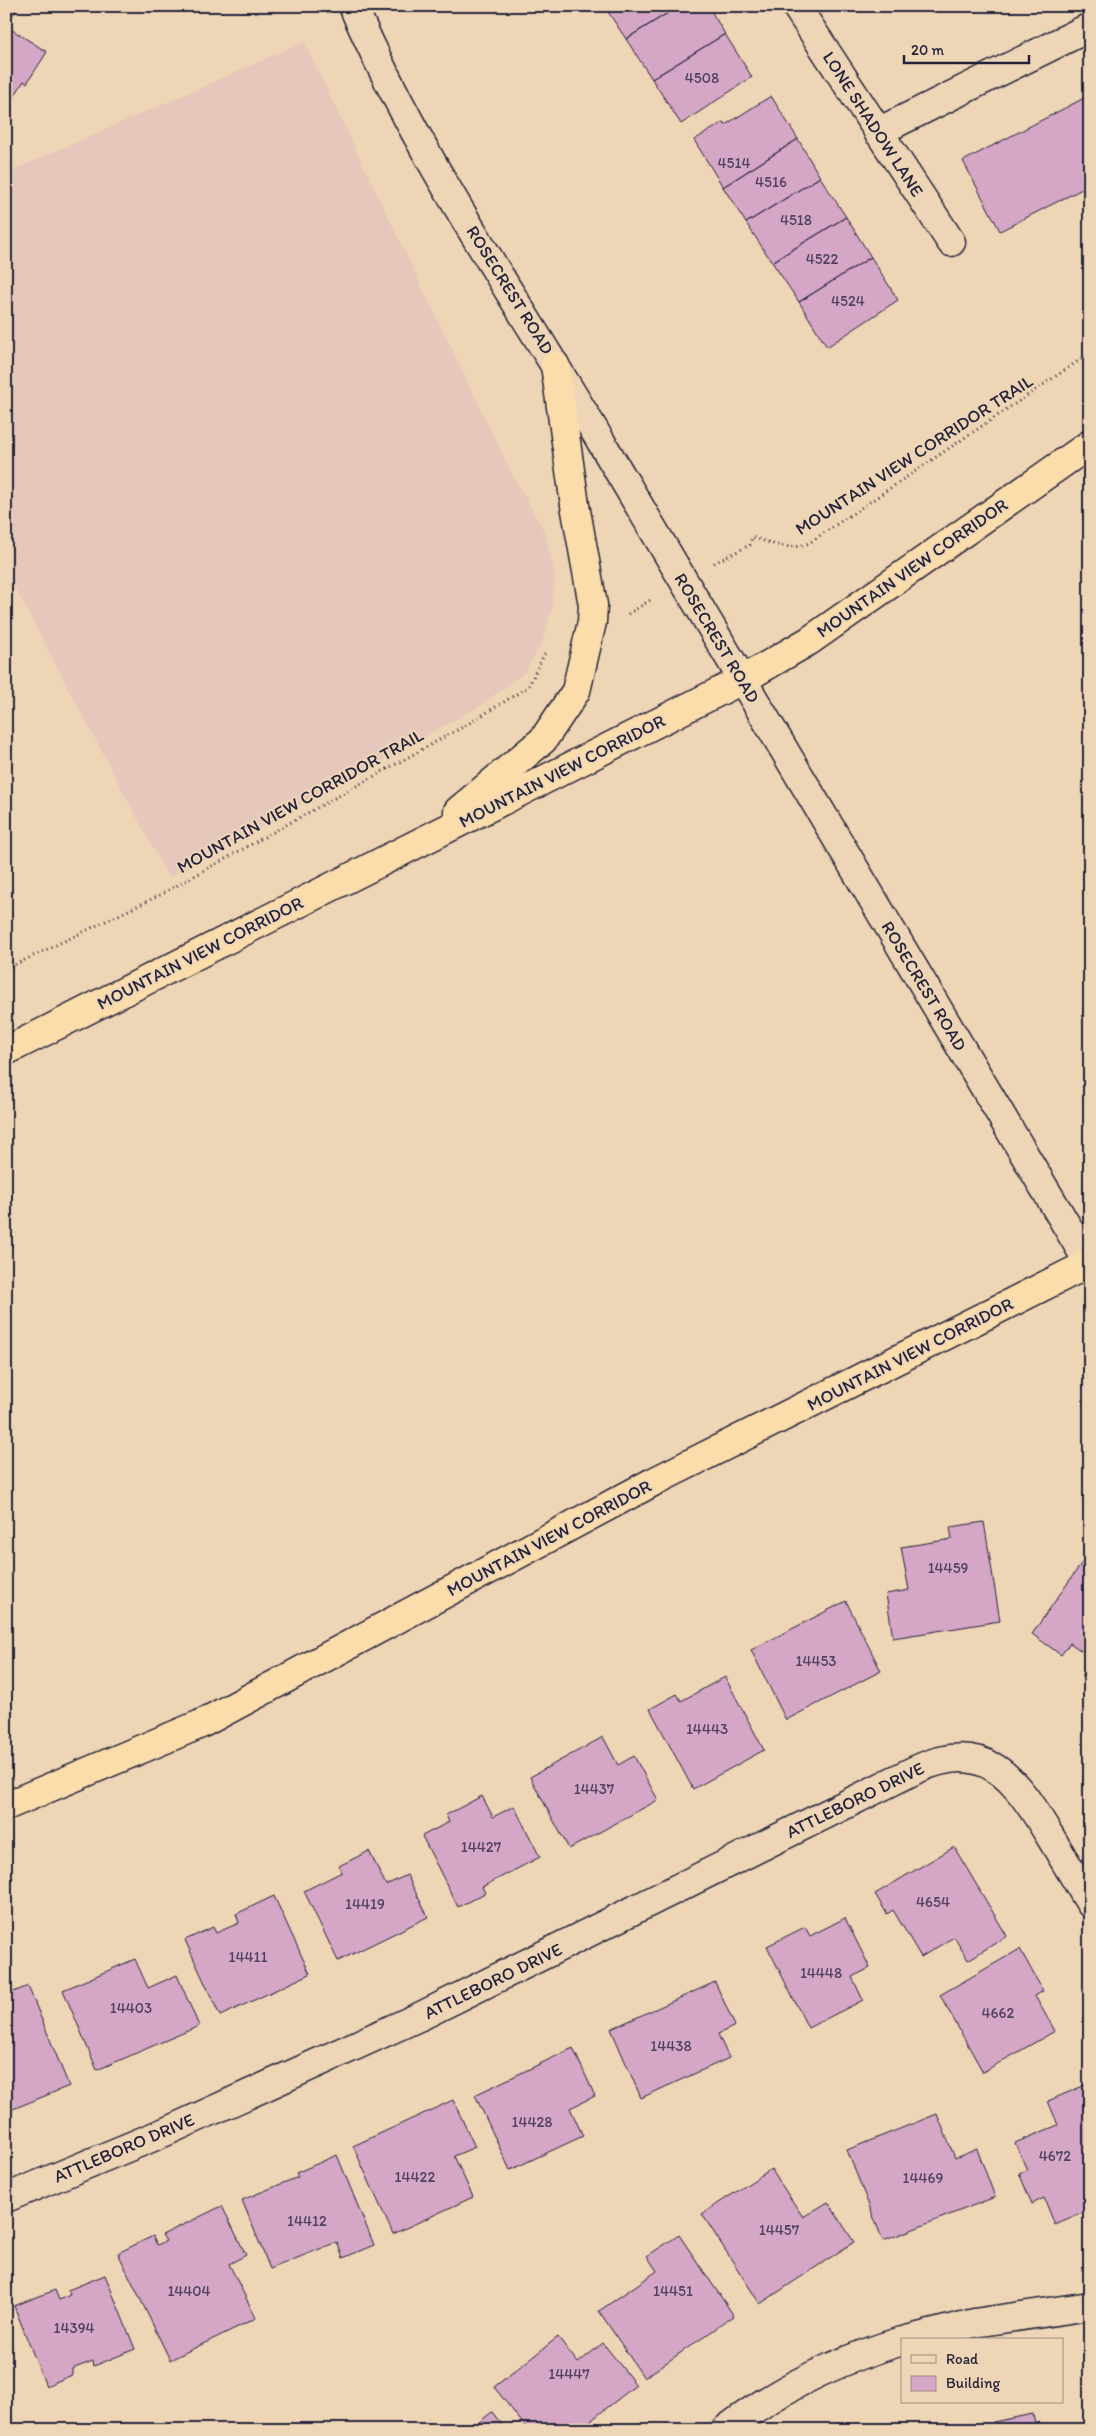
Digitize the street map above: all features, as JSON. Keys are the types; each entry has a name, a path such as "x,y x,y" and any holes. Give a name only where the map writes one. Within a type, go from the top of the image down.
{"highway":[{"path":"423,841 543,740 576,691 592,622 593,605 575,505 555,365"},
{"name":"MOUNTAIN VIEW CORRIDOR","path":"6,1051 742,680 808,641 1090,444"},
{"name":"MOUNTAIN VIEW CORRIDOR","path":"6,1806 201,1724 653,1482 1090,1264"}],"street":[{"name":"ROSECREST ROAD","path":"353,6 380,68 444,183 555,365 1090,1264"},
{"name":"LONE SHADOW LANE","path":"796,6 951,242"},
{"path":"878,132 1090,27"},
{"name":"ATTLEBORO DRIVE","path":"6,2198 165,2132 423,2015 929,1763 958,1757 974,1759 991,1766 1006,1776 1021,1791 1090,1903"},
{"path":"914,2338 974,2323 1090,2306"},
{"path":"725,2430 774,2396 824,2371 875,2349 901,2341"}],"path":[{"name":"MOUNTAIN VIEW CORRIDOR TRAIL","path":"750,544 752,537 780,546 796,548 809,543 1090,353"},
{"name":"MOUNTAIN VIEW CORRIDOR TRAIL","path":"6,968 160,895 468,724 528,687 547,649"}],"shaded area":[{"path":"304,42 513,476 545,533 555,575 551,612 542,643 524,673 478,707 169,878 6,571 6,173"}],"building":[{"path":"6,6 18,8 6,25"},
{"path":"604,6 679,6 626,39"},
{"path":"679,6 708,6 725,34 652,79 626,39"},
{"path":"6,26 47,52 27,83 24,81 8,106 6,105"},
{"path":"725,34 752,77 681,124 652,79"},
{"path":"1090,95 1090,185 1000,231 963,161"},
{"path":"771,96 798,139 723,187 694,140 724,122 725,125"},
{"path":"798,139 820,177 746,223 723,187"},
{"path":"820,177 846,217 772,262 746,223"},
{"path":"846,217 871,257 799,302 772,262"},
{"path":"871,257 898,300 827,347 799,302"},
{"path":"984,1522 1000,1621 893,1638 886,1594 909,1590 901,1547 952,1539 950,1527"},
{"path":"1088,1554 1090,1555 1090,1657 1070,1643 1061,1655 1032,1634"},
{"path":"846,1601 881,1671 786,1720 751,1650"},
{"path":"725,1677 764,1750 693,1789 650,1709 677,1694 681,1701"},
{"path":"603,1737 618,1765 634,1756 658,1800 569,1849 530,1777"},
{"path":"482,1796 493,1817 514,1806 540,1857 482,1887 485,1893 458,1907 422,1836 449,1822 446,1815"},
{"path":"954,1847 1007,1936 968,1960 954,1937 921,1957 893,1910 887,1914 875,1894"},
{"path":"369,1851 386,1885 407,1875 428,1917 338,1961 304,1891 342,1872 339,1866"},
{"path":"274,1896 310,1974 220,2016 185,1940 213,1927 216,1933 239,1923 236,1914"},
{"path":"845,1918 870,1968 852,1977 863,2000 808,2028 767,1946 805,1927 810,1936"},
{"path":"1020,1949 1043,1991 1035,1996 1055,2031 983,2072 940,1995"},
{"path":"135,1959 148,1988 177,1975 199,2026 97,2070 63,1990"},
{"path":"715,1982 735,2026 718,2034 729,2058 641,2098 611,2029"},
{"path":"28,1986 69,2086 6,2112 6,1995"},
{"path":"573,2048 595,2096 570,2108 583,2136 510,2170 475,2095"},
{"path":"1090,2083 1090,2210 1055,2225 1044,2198 1032,2204 1019,2173 1027,2170 1015,2143 1058,2125 1048,2101"},
{"path":"453,2100 475,2147 454,2156 473,2197 393,2234 353,2146"},
{"path":"937,2114 955,2158 977,2149 995,2197 883,2241 847,2150"},
{"path":"337,2155 374,2245 343,2258 337,2242 270,2269 242,2200 298,2177 296,2173"},
{"path":"771,2169 803,2217 828,2202 854,2242 760,2304 702,2214"},
{"path":"222,2206 246,2255 229,2264 256,2318 170,2360 118,2253 153,2236 157,2245 166,2241 162,2235"},
{"path":"679,2235 734,2316 644,2378 599,2311 657,2271 647,2256"},
{"path":"105,2275 135,2349 94,2366 93,2361 72,2369 72,2375 46,2386 14,2306 55,2290 59,2300 70,2295 68,2290"},
{"path":"558,2337 578,2363 603,2343 636,2385 579,2430 528,2430 494,2387"},
{"path":"492,2412 506,2430 469,2430"},
{"path":"1033,2414 1036,2430 995,2430 993,2422"}]}
